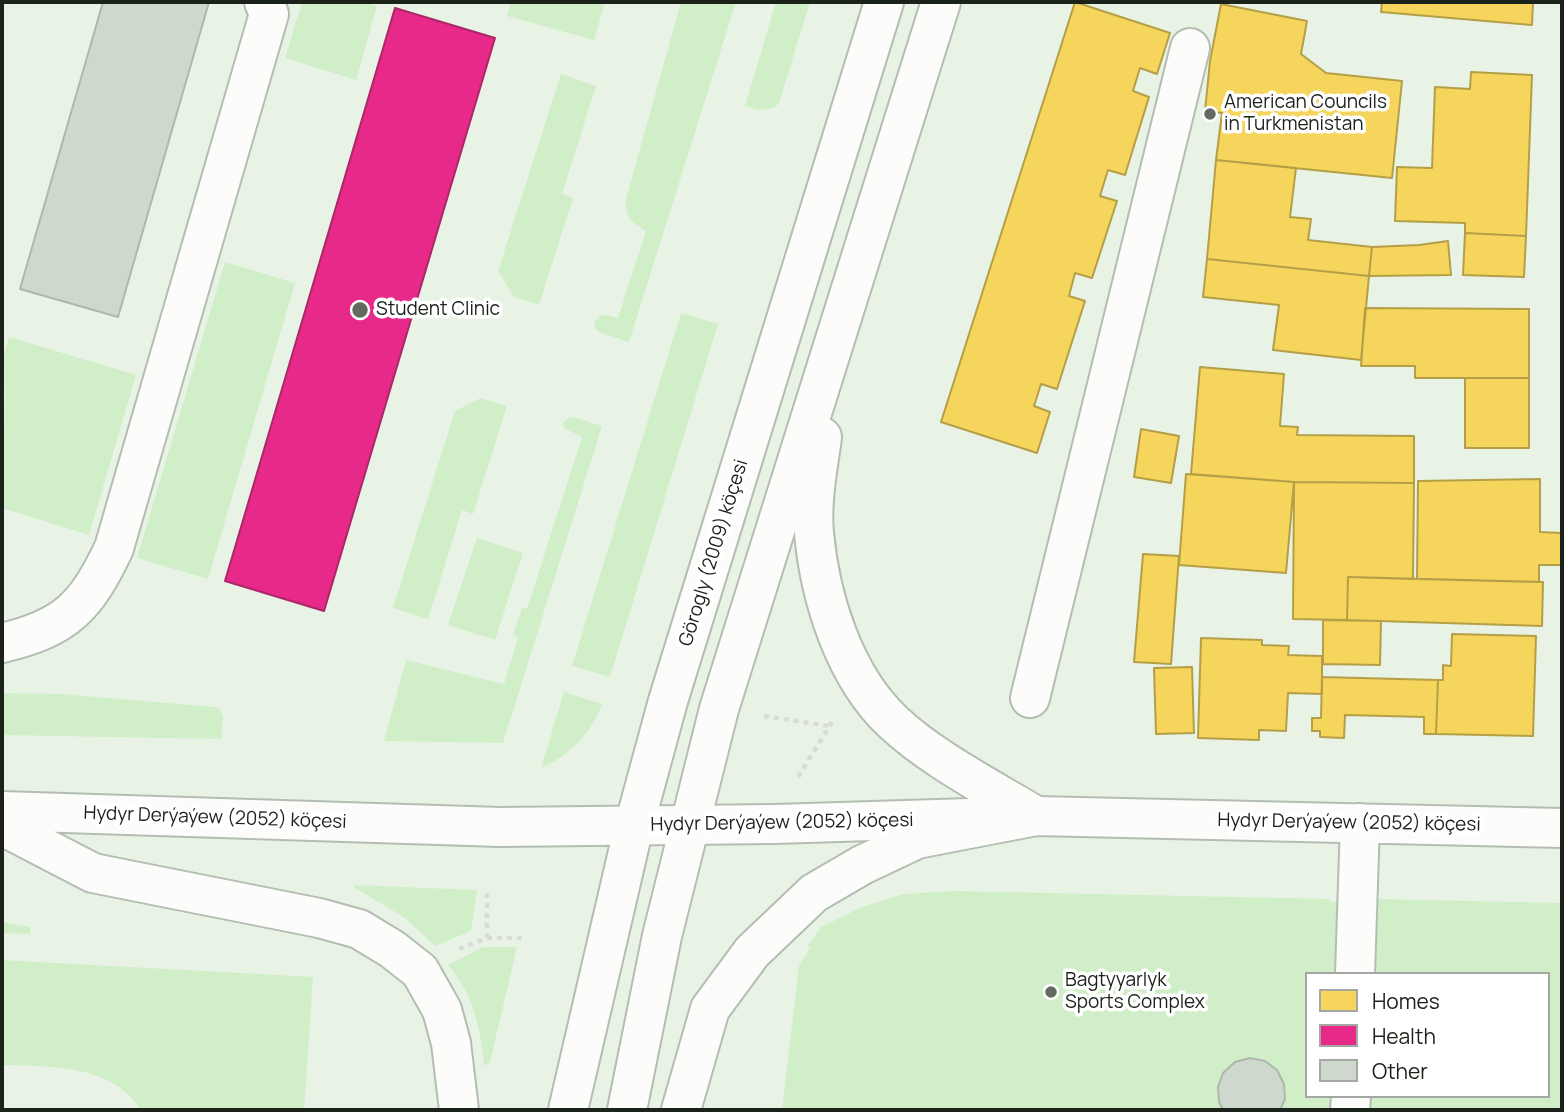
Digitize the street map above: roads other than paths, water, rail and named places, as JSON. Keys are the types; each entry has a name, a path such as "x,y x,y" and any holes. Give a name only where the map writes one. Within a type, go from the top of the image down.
{"main road":[{"path":"2,643 49,629 71,615 89,595 114,548 269,14 264,2"},
{"name":"Görogly (2009) köçesi","path":"568,1110 634,826 672,688 884,2"},
{"path":"627,1110 662,936 719,709 941,2"},
{"path":"1030,698 1191,48"},
{"path":"835,335 814,499 814,532 829,611 846,652 863,686 893,722 944,761 1036,816"},
{"name":"Hydyr Derýaýew (2052) köçesi","path":"2,811 500,827 1036,816 1562,828"},
{"path":"681,1110 710,1009 752,952 814,893 862,865 917,839 1036,816"},
{"path":"1355,972 1360,823"},
{"path":"2,826 93,873 320,918 359,929 392,949 421,971 442,1010 451,1043 459,1110"}],"place":[{"name":"American Councils in Turkmenistan","path":"1210,114"},
{"name":"Student Clinic","path":"360,310"},
{"name":"Bagtyyarlyk Sports Complex","path":"1051,992"}]}
